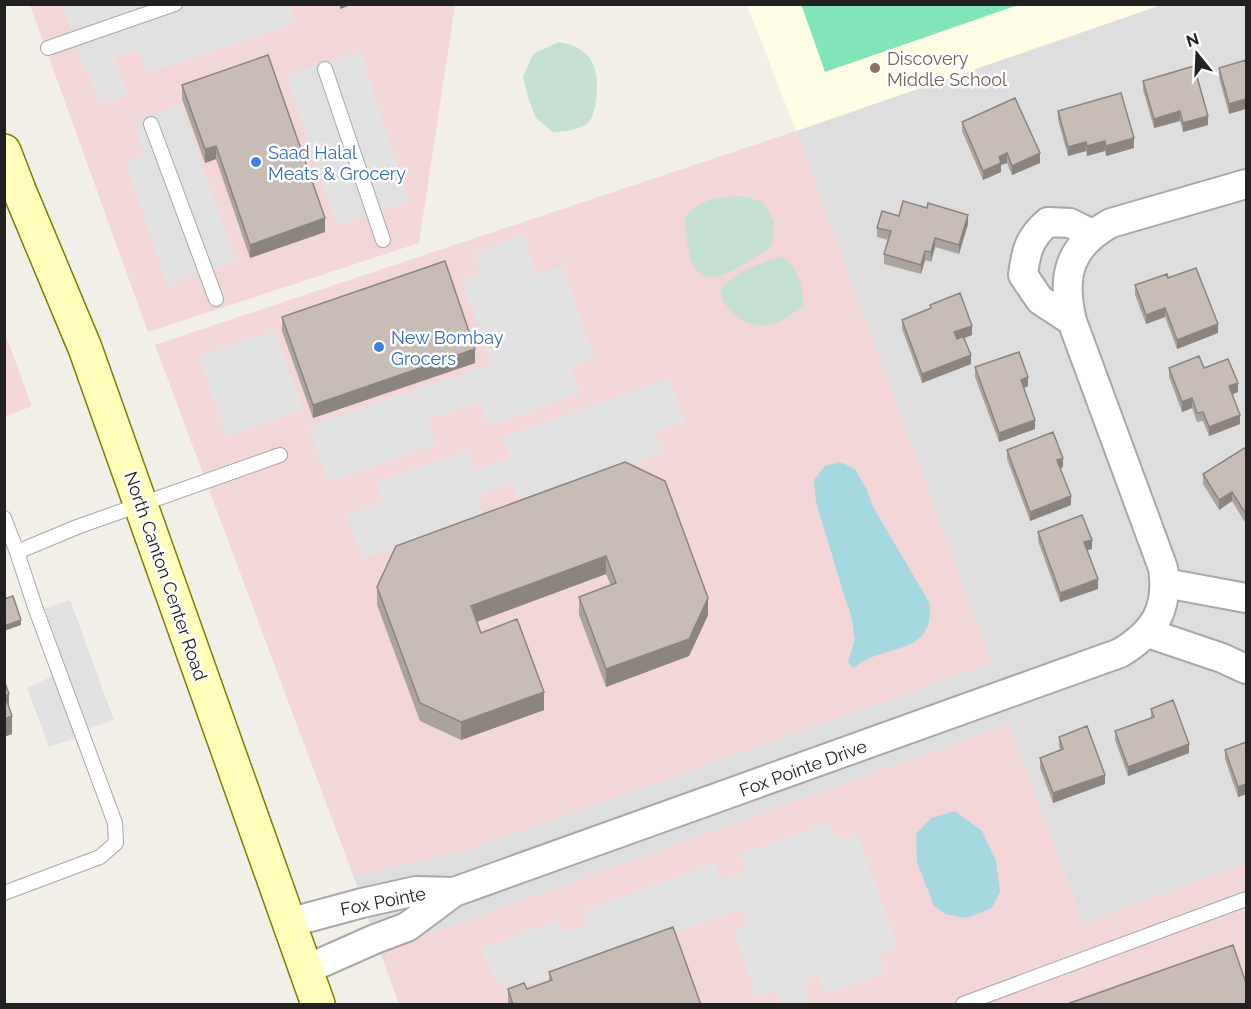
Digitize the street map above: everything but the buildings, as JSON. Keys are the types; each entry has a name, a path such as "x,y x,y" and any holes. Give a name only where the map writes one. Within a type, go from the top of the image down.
{"main road":[{"name":"North Canton Center Road","path":"4,151 85,348 318,1005"}],"street":[{"name":"Fox Pointe Drive","path":"454,892 1120,653 1137,643 1148,633 1159,614 1165,583 1159,555 1072,321 1066,288 1070,269 1076,252 1092,234 1111,223 1246,184"},
{"path":"1072,321 1040,300 1023,275 1026,253 1036,232 1048,222 1070,223 1092,234"},
{"path":"1165,583 1246,598"},
{"path":"1148,633 1222,658 1246,669"},
{"name":"Fox Pointe","path":"288,923 416,891 454,892"},
{"name":"Fox Pointe","path":"305,970 406,927 454,892"}],"lane":[{"path":"48,48 175,4"},
{"path":"326,69 383,240"},
{"path":"151,124 216,299"},
{"path":"17,552 77,527 280,455"},
{"path":"4,518 115,823 116,843 100,857 4,893"},
{"path":"963,1005 1246,899"}],"shaded area":[{"path":"30,5 455,5 419,243 148,332"},
{"path":"63,5 289,5 295,23 147,74 139,49 114,57 127,95 100,104 87,67 84,67"},
{"name":"Discovery Middle School","path":"747,5 1161,5 796,131"},
{"path":"1161,5 1246,5 1246,864 1084,925 1009,724 380,952 353,875 462,852 992,663 796,131"},
{"path":"559,42 580,49 587,55 595,70 597,89 594,111 588,123 573,130 553,132 536,118 523,77 533,54"},
{"path":"360,51 409,201 337,225 287,75"},
{"path":"181,105 236,262 168,286 125,162 145,155 133,121"},
{"path":"796,131 992,663 462,852 353,875 155,345"},
{"path":"743,196 763,202 774,222 772,245 736,269 720,276 708,277 698,271 689,255 686,215 699,205 712,200"},
{"path":"523,235 537,275 562,266 595,358 571,366 580,393 488,426 479,401 428,419 436,444 328,482 308,426 491,364 462,280 482,273 475,253"},
{"path":"782,257 793,266 796,272 804,304 785,319 765,325 745,322 737,317 724,302 720,292 725,285 739,274"},
{"path":"275,330 303,409 227,436 199,356"},
{"path":"4,331 32,406 5,417 4,417"},
{"path":"669,379 685,422 654,432 662,453 520,503 512,483 477,495 484,516 363,559 347,515 383,502 376,482 468,450 475,470 510,458 503,437"},
{"path":"70,600 114,720 81,731 82,736 49,747 27,688 59,673 37,611"},
{"path":"1009,724 1083,923 1246,863 1246,1004 399,1004 380,952"},
{"path":"830,822 834,834 840,839 857,834 898,945 882,952 880,957 885,973 825,994 819,977 816,976 805,987 810,1004 782,1004 776,990 757,997 733,931 744,926 746,917 740,909 507,993 491,972 482,948 558,920 563,933 587,925 583,911 715,863 719,876 723,879 741,874 744,867 740,854"}],"green space":[{"path":"801,4 1018,4 1018,5 825,72"}],"water":[{"path":"840,462 855,469 867,490 873,507 929,602 929,620 924,632 916,641 865,660 854,668 848,662 855,639 851,615 816,502 814,480 825,466"},
{"path":"955,811 982,831 996,861 1000,892 992,908 966,918 945,914 934,906 917,862 916,834 931,818"}],"place":[{"name":"Discovery Middle School","path":"875,68"},
{"name":"Saad Halal Meats & Grocery","path":"256,162"},
{"name":"New Bombay Grocers","path":"379,347"}]}
